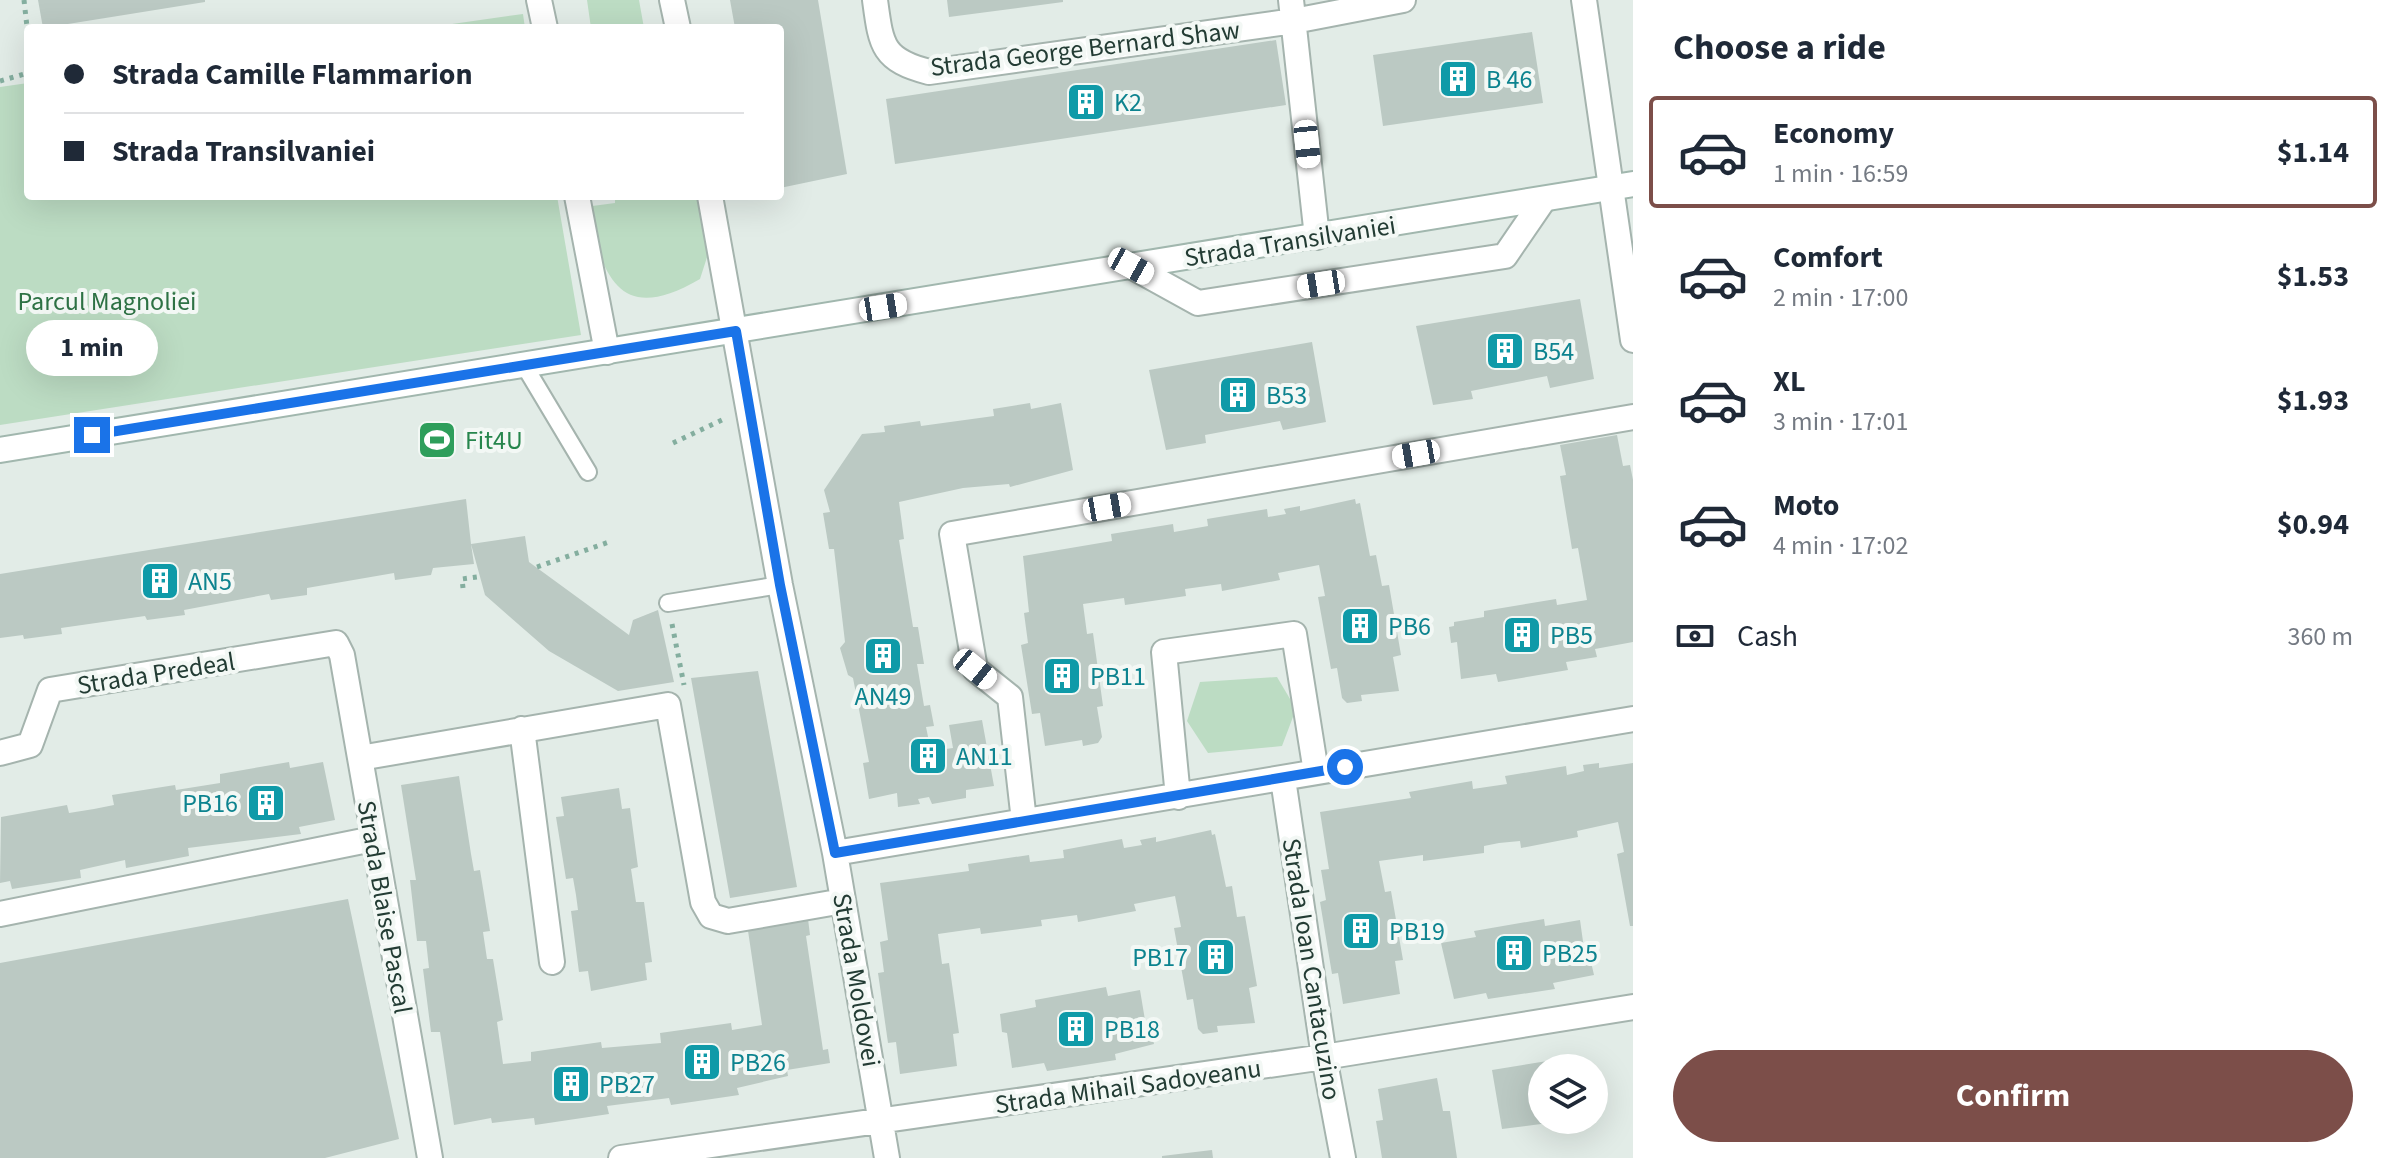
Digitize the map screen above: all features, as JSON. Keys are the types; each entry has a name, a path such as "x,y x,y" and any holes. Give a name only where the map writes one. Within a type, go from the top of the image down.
{"street":[{"path":"539,0 544,24"},
{"path":"672,0 677,24"},
{"name":"Strada George Bernard Shaw","path":"875,0 881,43 902,65 929,72 1292,10 1403,0"},
{"path":"1584,0 1621,186 1633,340"},
{"path":"1292,10 1317,237"},
{"name":"Strada Transilvaniei","path":"0,450 1621,186"},
{"path":"1131,266 1198,303 1505,256 1544,199"},
{"path":"578,200 607,352"},
{"name":"Strada Moldovei","path":"711,200 780,585 835,853 887,1158"},
{"path":"1024,821 1010,697 975,669 952,534 1633,417"},
{"path":"1178,797 1164,652 1294,634 1316,772"},
{"name":"Strada Predeal","path":"0,753 30,745 50,690 336,643 342,655"},
{"name":"Strada Blaise Pascal","path":"342,655 430,1158"},
{"path":"360,758 668,705 703,902 711,916 728,921 843,901"},
{"path":"835,853 1633,719"},
{"path":"522,729 552,962"},
{"name":"Strada Ioan Cantacuzino","path":"1283,779 1324,1057 1343,1158"},
{"path":"0,914 373,839"},
{"name":"Strada Mihail Sadoveanu","path":"621,1158 1324,1057 1633,1007"}],"lane":[{"path":"524,365 588,472"},
{"path":"668,603 780,585"}],"path":[{"path":"24,0 27,24"},
{"path":"0,81 24,74"},
{"path":"673,443 748,407"},
{"path":"537,567 609,542"},
{"path":"463,588 462,579 477,577"},
{"path":"668,603 684,687 668,705"}],"green space":[{"path":"587,0 639,0 643,24 590,24"},
{"path":"523,14 524,24 452,24"},
{"name":"Parcul Magnoliei","path":"24,84 24,200 558,200 581,335 0,425 0,87"},
{"path":"615,200 702,200 710,248 700,279 672,293 650,298 633,296 619,287 599,254 585,207 615,203"},
{"path":"1277,677 1296,709 1282,746 1208,753 1187,721 1200,682"}],"building":[{"path":"38,0 205,0 68,24 42,24"},
{"path":"730,0 818,0 847,174 784,187 784,24 734,24"},
{"path":"947,0 1063,0 1063,2 949,17"},
{"name":"B 46","path":"1532,32 1543,103 1383,126 1373,55"},
{"name":"K2","path":"1276,40 1286,105 895,164 886,99"},
{"name":"B54","path":"1580,299 1594,379 1550,388 1547,376 1471,391 1473,399 1433,405 1416,326"},
{"name":"B53","path":"1312,342 1326,422 1283,430 1280,421 1205,435 1206,443 1166,450 1149,370"},
{"path":"1030,403 1031,409 1061,403 1073,470 1010,487 1009,484 963,488 899,502 904,539 899,540 913,627 918,627 924,664 917,664 924,706 930,705 934,726 926,727 931,751 953,748 949,725 982,720 994,786 966,790 966,798 932,804 929,797 918,799 920,804 898,807 897,793 869,799 863,763 869,762 853,678 848,675 840,648 845,642 834,549 829,549 823,513 830,512 824,490 862,434 885,432 884,426 920,421 921,426 994,416 993,409"},
{"path":"1617,435 1623,466 1630,465 1633,480 1633,642 1595,649 1597,657 1566,662 1568,670 1498,682 1496,674 1461,679 1457,642 1451,643 1449,627 1454,626 1454,622 1484,617 1484,611 1556,599 1557,605 1587,600 1578,548 1572,549 1560,476 1566,475 1560,445"},
{"path":"466,499 474,564 433,568 431,575 395,580 394,573 307,588 307,595 271,600 269,594 184,610 185,615 147,620 145,616 61,628 62,634 24,639 23,635 0,638 0,574"},
{"path":"1355,499 1356,504 1360,503 1370,556 1376,555 1382,586 1389,585 1401,655 1393,657 1399,691 1361,695 1362,701 1347,703 1342,698 1337,668 1331,669 1318,597 1325,596 1319,565 1278,573 1280,580 1222,591 1221,584 1185,589 1186,596 1125,605 1124,598 1083,604 1087,634 1093,633 1103,706 1097,707 1102,737 1098,743 1083,746 1082,740 1045,746 1040,713 1032,714 1021,645 1028,643 1024,613 1029,612 1023,556 1112,541 1111,534 1173,524 1174,532 1208,526 1207,519 1267,509 1268,517 1286,514 1284,509 1300,506 1300,511"},
{"path":"525,536 529,562 629,635 633,620 658,610 674,682 618,691 549,651 485,595 471,544"},
{"path":"758,671 797,887 730,898 691,678"},
{"path":"289,762 290,768 323,762 335,820 299,827 301,834 188,848 189,856 126,868 125,860 80,870 81,878 12,889 10,881 0,883 1,817 67,805 69,813 94,809 114,805 112,795 175,785 176,790 220,783 220,774"},
{"path":"1599,763 1599,768 1633,763 1633,926 1630,926 1617,854 1624,852 1618,822 1577,831 1578,837 1521,848 1520,841 1484,846 1484,853 1423,861 1423,855 1379,861 1385,892 1391,891 1403,960 1395,961 1400,994 1343,1004 1338,973 1332,974 1320,902 1326,900 1321,870 1329,869 1320,812 1411,798 1409,792 1472,781 1473,789 1507,784 1505,776 1566,766 1567,775 1584,771 1583,765"},
{"path":"459,776 474,871 480,870 490,931 483,932 487,959 493,959 503,1020 497,1022 503,1064 531,1061 531,1052 601,1042 602,1048 661,1043 660,1033 731,1023 732,1030 762,1025 747,924 808,919 810,935 806,936 823,1050 828,1049 830,1063 787,1070 788,1076 737,1088 739,1095 671,1105 669,1098 607,1106 609,1114 535,1125 534,1118 492,1123 491,1118 454,1125 440,1032 431,1032 423,969 429,968 426,941 417,941 410,880 416,880 401,785"},
{"path":"619,788 622,809 630,808 638,867 631,869 636,902 644,902 652,962 645,963 647,980 591,991 588,971 579,972 571,911 578,910 576,895 573,878 566,879 556,817 564,816 561,797"},
{"path":"1211,830 1212,835 1215,834 1226,887 1232,886 1237,917 1245,916 1257,986 1249,988 1255,1023 1217,1026 1218,1032 1203,1034 1198,1029 1193,999 1187,1000 1174,928 1181,927 1175,896 1134,904 1136,911 1078,922 1077,915 1041,920 1042,926 981,934 980,928 938,934 942,964 949,963 959,1033 953,1034 957,1066 900,1074 896,1042 888,1043 878,973 884,972 880,942 888,940 880,883 969,871 968,864 1029,855 1030,862 1064,858 1063,850 1122,839 1124,848 1142,845 1140,840 1156,837 1156,842"},
{"path":"348,899 399,1139 325,1158 0,1158 0,963"},
{"name":"PB25","path":"1544,919 1545,926 1580,920 1586,963 1591,962 1594,975 1553,983 1555,989 1488,999 1486,993 1454,999 1441,943 1476,937 1474,931"},
{"name":"PB18","path":"1106,987 1108,996 1140,990 1146,1026 1150,1026 1154,1044 1115,1054 1116,1060 1047,1071 1044,1063 1012,1068 1007,1033 1002,1032 1000,1014 1036,1007 1035,1000"},
{"path":"1528,1064 1528,1126 1502,1129 1492,1070"},
{"path":"1437,1078 1443,1111 1450,1111 1457,1158 1382,1158 1376,1121 1383,1120 1378,1089"},
{"path":"1212,1150 1213,1158 1162,1158 1162,1156"}],"place":[{"name":"B 46","path":"1458,79"},
{"name":"K2","path":"1086,102"},
{"name":"B54","path":"1505,351"},
{"name":"B53","path":"1238,395"},
{"name":"Fit4U","path":"437,440"},
{"name":"AN5","path":"160,581"},
{"name":"PB6","path":"1360,626"},
{"name":"PB5","path":"1522,635"},
{"name":"AN49","path":"883,656"},
{"name":"PB11","path":"1062,676"},
{"name":"AN11","path":"928,756"},
{"name":"PB16","path":"266,803"},
{"name":"PB19","path":"1361,931"},
{"name":"PB25","path":"1514,953"},
{"name":"PB17","path":"1216,957"},
{"name":"PB18","path":"1076,1029"},
{"name":"PB26","path":"702,1062"},
{"name":"PB27","path":"571,1084"}],"route":[{"path":"92,435 736,331 764,501 835,853 1345,767"}]}
